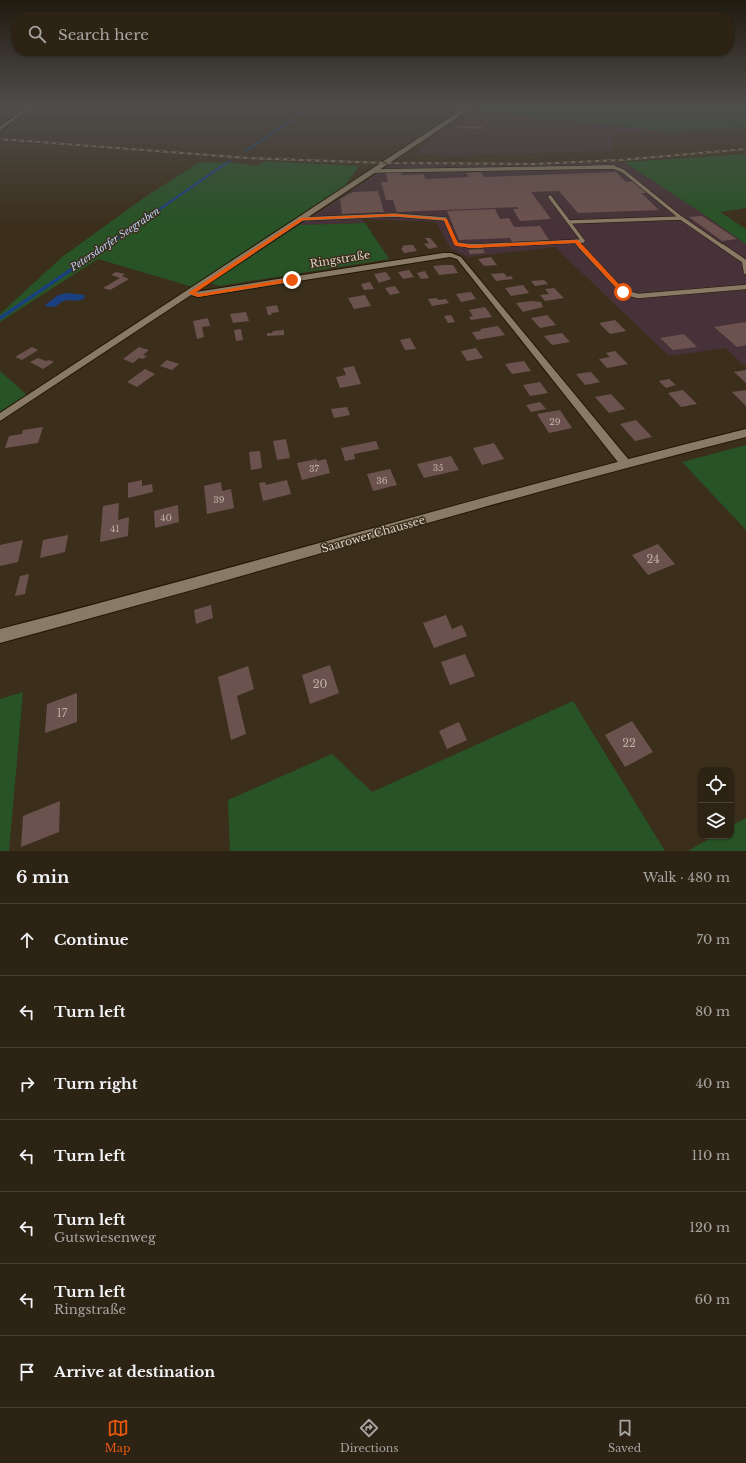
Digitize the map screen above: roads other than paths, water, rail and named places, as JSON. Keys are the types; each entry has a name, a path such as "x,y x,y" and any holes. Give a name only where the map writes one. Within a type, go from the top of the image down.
{"street":[{"path":"0,418 413,145"},
{"name":"Ringstraße","path":"191,293 198,295 443,255 452,255 459,258 625,463"},
{"name":"Saarower Chaussee","path":"0,636 148,597 625,463 746,432"}],"lane":[{"path":"374,171 613,167 623,172 681,218 744,262 746,272"},
{"path":"302,219 394,215 445,219 456,244 472,246 583,241 550,197"},
{"path":"569,222 681,218"},
{"path":"576,241 618,287 629,294 638,296 746,287"}],"water":[{"path":"67,293 85,295 84,299 63,301 55,307 44,306 58,295"}],"waterway":[{"name":"Petersdorfer Seegraben","path":"246,151 255,145"},
{"name":"Petersdorfer Seegraben","path":"221,167 230,161"},
{"name":"Petersdorfer Seegraben","path":"105,247 222,166"},
{"name":"Petersdorfer Seegraben","path":"0,318 106,246"}],"railway":[{"path":"75,145 248,158 386,163 534,164 621,160 746,149"}]}
